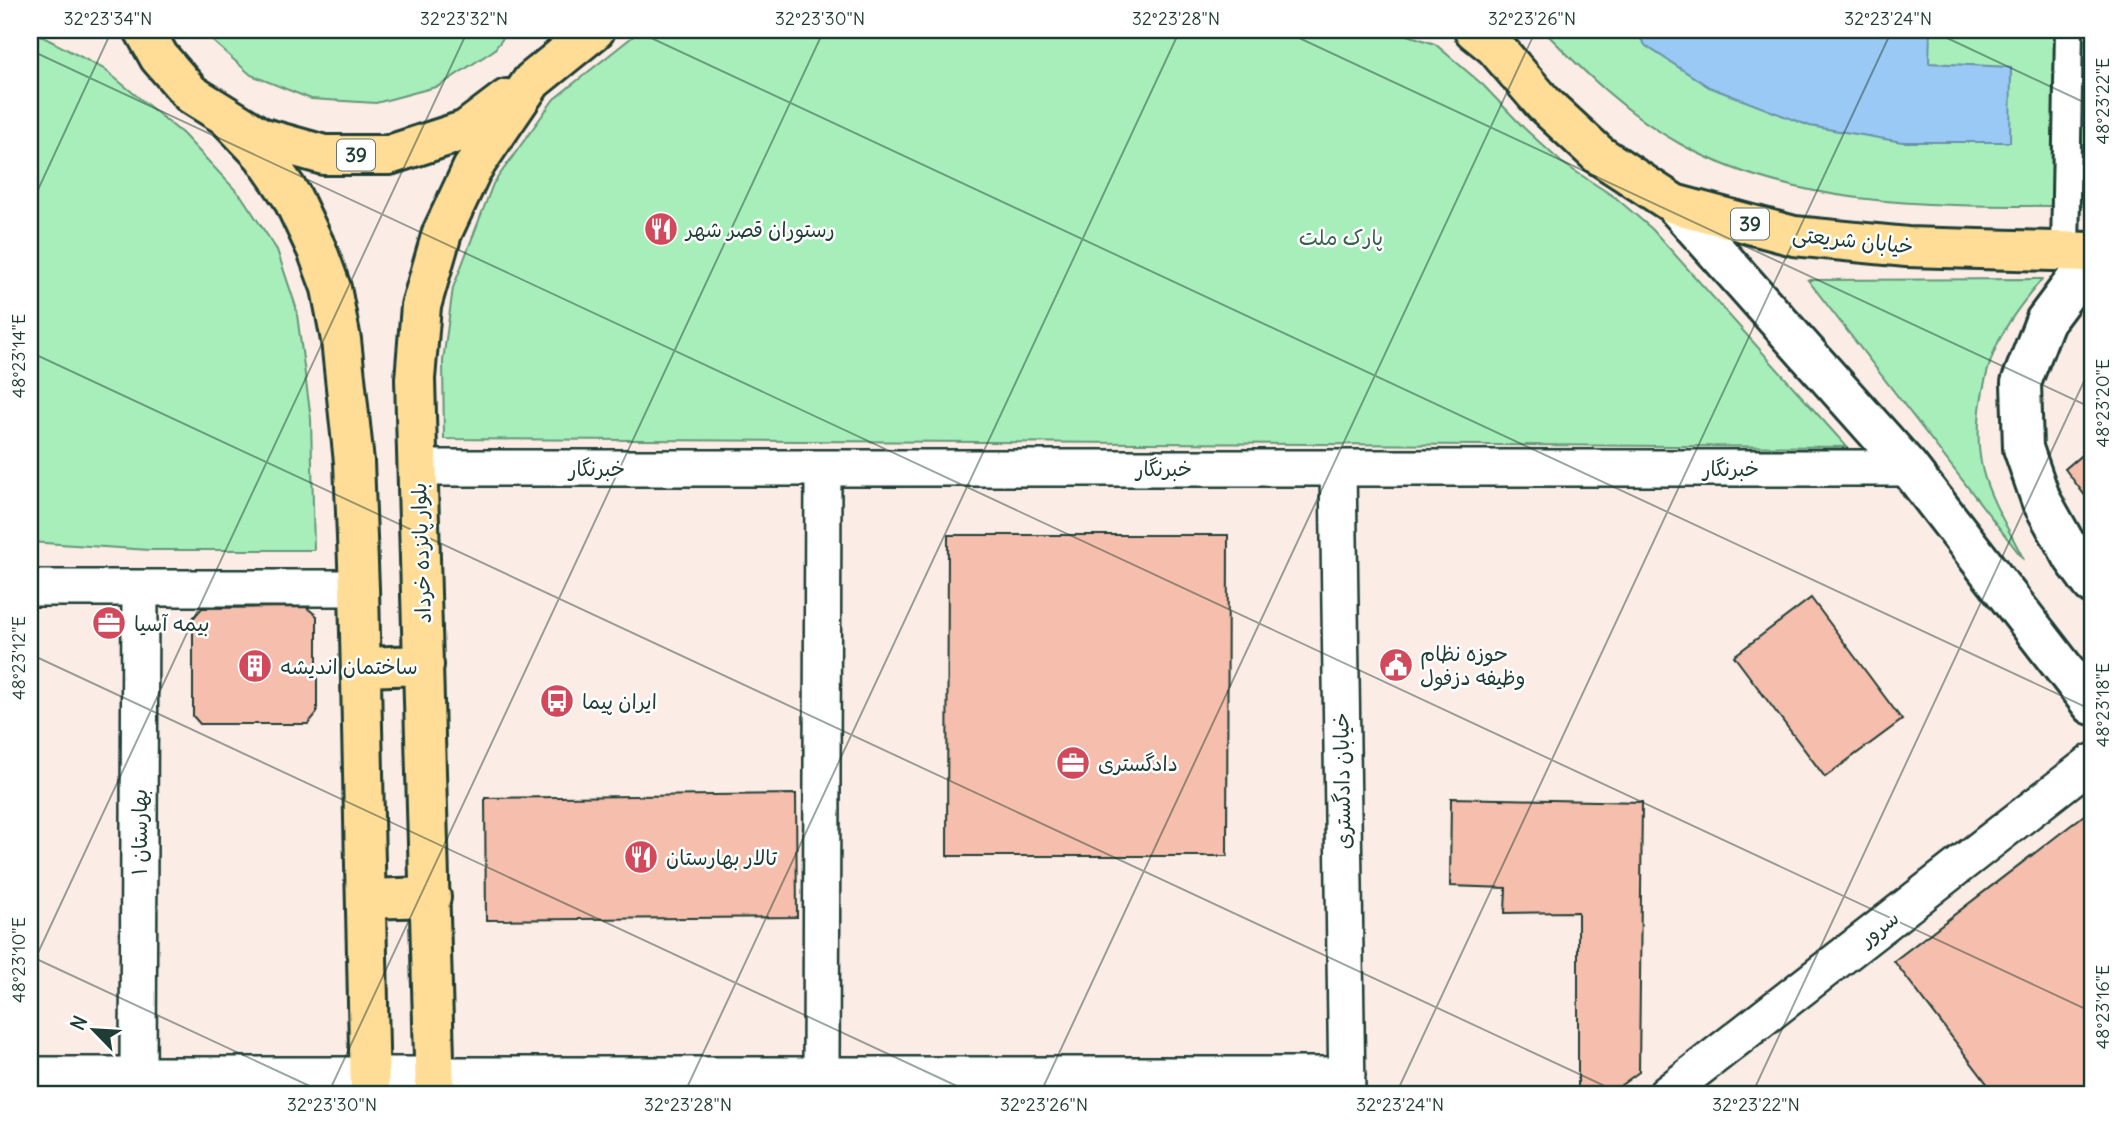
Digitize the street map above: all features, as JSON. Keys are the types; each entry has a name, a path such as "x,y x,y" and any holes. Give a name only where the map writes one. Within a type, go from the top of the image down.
{"main road":[{"name":"39","path":"120,30 152,43 191,94 260,137 324,155 389,155 466,130 532,81 568,30"},
{"path":"532,81 595,30"},
{"name":"خیابان شریعتی","path":"1474,30 1495,47 1544,104 1599,155 1674,204 1794,236 1908,247 2083,254"},
{"name":"بلوار پانزده خرداد","path":"435,1085 415,379 421,306 442,233 472,169 532,81"},
{"path":"226,116 263,155 292,197 317,250 331,288 341,340 354,462 359,588 370,1085"},
{"path":"1674,204 1909,468 2092,705"},
{"path":"2083,254 2045,321 2021,383 2023,448 2041,500 2074,559 2092,584"},
{"path":"361,667 424,665"},
{"path":"366,899 430,897"}],"street":[{"path":"2069,30 2083,254"},
{"name":"خبرنگار","path":"419,468 1909,468"},
{"path":"821,1075 823,468"},
{"name":"خیابان دادگستری","path":"1338,468 1347,1084"},
{"path":"30,588 359,588"},
{"name":"بهارستان ۱","path":"138,1075 140,588"},
{"name":"سرور","path":"1666,1094 2092,762"},
{"path":"30,1075 138,1075 370,1085 821,1075 1347,1084"}],"green space":[{"path":"30,30 104,69 183,134 242,197 277,250 296,307 311,419 314,550 149,550 30,542"},
{"path":"200,30 509,30 494,50 439,86 376,103 311,99 251,75"},
{"name":"پارک ملت","path":"641,30 1393,30 1435,44 1483,85 1561,162 1616,198 1652,229 1847,447 444,439 443,361 453,288 493,184 554,99"},
{"path":"1543,30 2092,30 2092,206 1987,206 1882,201 1779,183 1730,167 1682,145 1644,121 1608,93"},
{"path":"2042,279 2012,317 1997,346 1985,381 1979,418 1980,455 1986,483 2024,560 1808,280"}],"water":[{"path":"1634,30 1930,30 1929,63 2011,67 2010,142 1902,142 1810,126 1709,87 1646,46"}],"building":[{"path":"2092,446 2092,505 2065,469"},
{"path":"948,535 1228,535 1227,856 947,856"},
{"path":"1811,598 1902,720 1825,777 1734,656"},
{"name":"ساختمان اندیشه","path":"306,607 317,616 317,713 308,724 200,724 193,716 193,618 202,608"},
{"name":"تالار بهارستان","path":"796,794 797,917 486,920 485,798"},
{"path":"1451,798 1642,802 1639,1072 1609,1094 1578,1094 1578,912 1505,913 1506,888 1450,886"},
{"path":"2092,809 2092,1094 1995,1094 1894,961"}],"place":[{"name":"رستوران قصر شهر","path":"661,229"},
{"name":"بیمه آسیا","path":"109,623"},
{"name":"حوزه نظام وظیفه دزفول","path":"1396,665"},
{"name":"ساختمان اندیشه","path":"255,666"},
{"name":"ایران پیما","path":"557,701"},
{"name":"دادگستری","path":"1073,763"},
{"name":"تالار بهارستان","path":"641,857"}]}
